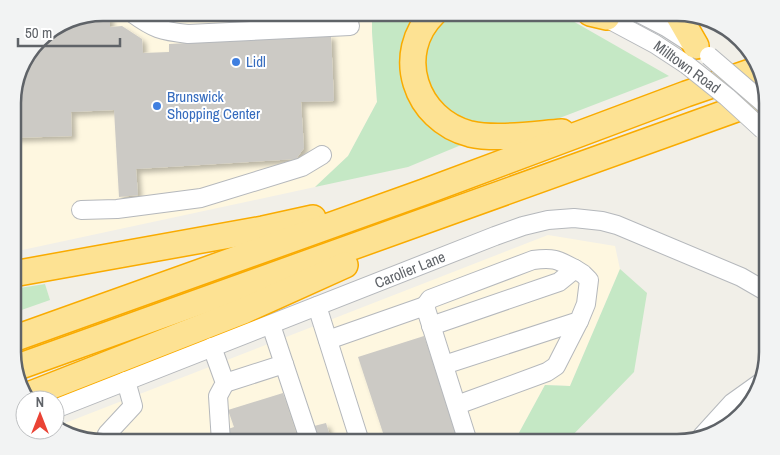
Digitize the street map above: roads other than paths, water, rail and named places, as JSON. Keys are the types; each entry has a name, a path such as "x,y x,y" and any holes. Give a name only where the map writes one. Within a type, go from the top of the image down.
{"highway":[{"path":"427,21 418,36 413,64 416,85 420,94 425,103 441,120 461,131 481,135 508,136 590,130"},
{"path":"681,21 697,56"},
{"path":"686,94 746,60"},
{"path":"21,336 424,192 752,71"},
{"path":"23,365 759,101"},
{"path":"41,390 243,311 509,190"},
{"path":"21,272 263,229 424,192"}],"street":[{"path":"144,21 166,32 188,34 350,26"},
{"name":"Milltown Road","path":"611,21 655,44 697,56 726,96 759,127"},
{"name":"Milltown Road","path":"655,21 666,27 697,56 759,100"},
{"path":"81,210 117,209 201,198 302,167 322,155"},
{"name":"Carolier Lane","path":"65,405 523,226 548,220 561,218 587,219 617,225 741,277 759,287"},
{"path":"328,340 425,306 430,298 534,260 551,258 558,260 583,274 589,280 586,304 556,366 547,372 456,405"},
{"path":"431,326 560,282 575,269"},
{"path":"741,277 759,282"},
{"path":"317,306 357,434"},
{"path":"425,306 465,434"},
{"path":"444,365 578,321"},
{"path":"272,325 307,434"},
{"path":"212,348 225,383"},
{"path":"220,434 218,396 225,383 284,364"},
{"path":"108,434 133,406 126,381"},
{"path":"711,426 732,403 748,391"}],"place":[{"name":"Lidl","path":"236,62"},
{"name":"Brunswick Shopping Center","path":"157,106"}]}
